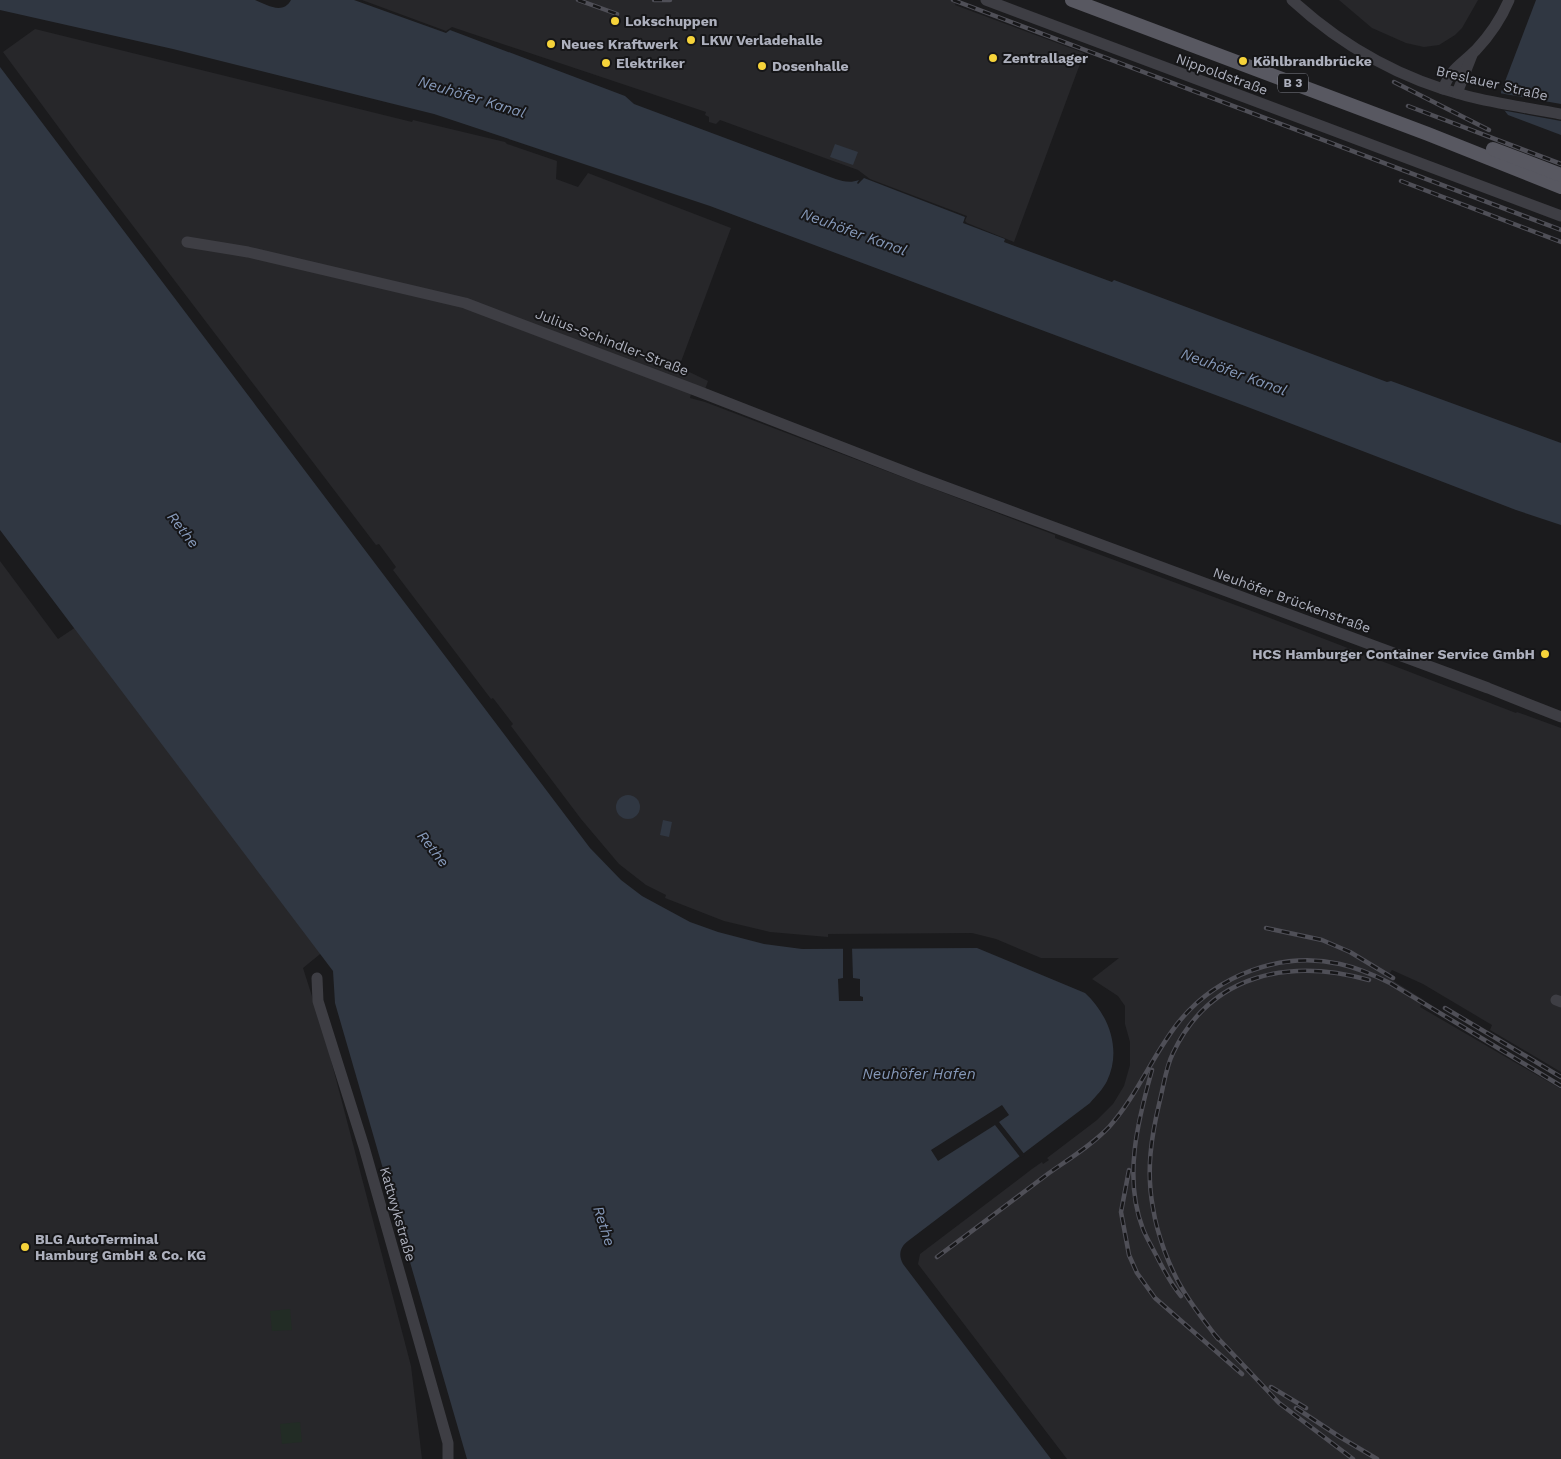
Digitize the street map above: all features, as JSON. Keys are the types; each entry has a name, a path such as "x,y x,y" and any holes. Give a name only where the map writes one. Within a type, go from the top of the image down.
{"main road":[{"name":"B 3","path":"1072,0 1561,186"},
{"name":"B 3","path":"1097,0 1561,175"}],"street":[{"name":"Nippoldstraße","path":"986,0 1561,216"},
{"name":"Breslauer Straße","path":"1292,0 1318,23 1352,47 1391,68 1442,89 1561,114"},
{"path":"1442,89 1455,68 1474,51 1497,23 1509,0"},
{"path":"1457,93 1474,51"},
{"name":"Julius-Schindler-Straße","path":"187,242 248,252 465,303 1013,512"},
{"name":"Neuhöfer Brückenstraße","path":"1013,512 1488,688 1561,717"},
{"name":"Kattwykstraße","path":"317,978 318,1001 364,1147 448,1443 448,1459"}],"shaded area":[{"path":"362,0 957,0 955,5 1084,53 1014,242 967,223 965,221 967,216 870,179 858,170 720,120 716,124 709,122 709,117 705,115 706,112 452,27 446,31"},
{"path":"1339,0 1478,0 1462,28 1455,35 1439,45 1424,47 1406,43 1372,28"},
{"path":"35,29 412,122 413,120 505,142 557,161 556,179 578,187 588,173 731,228 679,367 708,381 702,398 691,394 690,398 705,402 1055,535 1055,538 1257,613 1516,713 1561,728 1561,1072 1490,1030 1492,1025 1423,984 1392,970 1387,977 1424,1000 1420,1007 1561,1089 1561,1459 1067,1459 918,1264 920,1254 1032,1169 1042,1162 1043,1164 1049,1160 1047,1158 1097,1120 1113,1104 1124,1086 1130,1065 1130,1042 1125,1024 1125,1006 1118,996 1092,979 1119,958 1041,958 996,939 972,933 828,934 828,937 770,932 724,921 665,898 666,895 646,885 619,864 581,819 511,726 513,724 493,698 491,699 393,570 396,567 379,544 376,545 79,155 3,52"},
{"path":"0,561 58,639 76,627 325,950 303,968 325,1037 411,1366 422,1459 0,1459"},
{"path":"290,1309 292,1330 272,1331 270,1311"},
{"path":"300,1422 302,1442 282,1444 280,1424"}],"water":[{"name":"Neuhöfer Kanal","path":"0,0 255,0 274,8 279,8 288,5 291,0 354,0 446,33 450,30 625,96 634,104 836,179 849,182 859,180 858,184 864,178 965,217 963,223 1005,239 1004,242 1112,282 1114,280 1387,382 1391,381 1561,443 1561,525 1516,510 1245,406 710,206 434,114 173,49 0,10"},
{"path":"1536,0 1561,0 1561,135 1508,115 1501,106 1501,92"},
{"path":"0,67 590,848 621,880 642,896 690,922 718,932 764,944 802,949 977,948 1085,993 1101,1012 1111,1034 1113,1057 1107,1081 1101,1090 1090,1103 908,1241 903,1246 900,1254 903,1264 1051,1459 467,1459 335,1003 333,971 0,530"},
{"path":"835,144 858,152 853,165 830,157"},
{"path":"628,795 633,796 639,802 639,812 633,818 628,819 623,818 617,812 616,807 617,802 623,796"},
{"path":"663,820 672,822 669,837 660,835"}],"pier":[{"path":"1499,93 1561,104 1561,121 1501,110 1499,107"},
{"path":"843,947 852,947 853,978 860,979 860,996 863,997 863,1001 839,1001 838,979 843,978"},
{"path":"1002,1105 1009,1115 999,1122 1025,1155 1021,1158 995,1125 938,1161 931,1150"}],"railway":[{"path":"578,0 617,14"},
{"path":"654,0 670,0"},
{"path":"953,0 1561,230"},
{"path":"1394,82 1489,130"},
{"path":"1408,106 1561,164"},
{"path":"1401,181 1561,242"},
{"path":"1266,928 1322,940 1350,952 1393,978"},
{"path":"937,1257 1102,1134 1119,1115 1160,1049 1178,1023 1193,1006 1230,980 1273,964 1295,961 1318,961 1340,964 1372,975 1390,983 1561,1086"},
{"path":"1218,1339 1191,1303 1168,1261 1153,1208 1150,1181 1152,1141 1165,1076 1173,1053 1189,1026 1209,1005 1231,989 1256,978 1282,972 1310,971 1369,980"},
{"path":"1445,1008 1561,1077"},
{"path":"1152,1070 1138,1129 1133,1169 1134,1190 1137,1210 1144,1232 1173,1286 1181,1296"},
{"path":"1129,1170 1121,1212 1129,1255 1137,1273 1155,1298 1242,1374"},
{"path":"1214,1334 1279,1403 1353,1459"},
{"path":"1271,1387 1306,1408"},
{"path":"1296,1408 1377,1459"}],"place":[{"name":"Lokschuppen","path":"615,21"},
{"name":"LKW Verladehalle","path":"691,40"},
{"name":"Neues Kraftwerk","path":"551,44"},
{"name":"Zentrallager","path":"993,58"},
{"name":"Köhlbrandbrücke","path":"1243,61"},
{"name":"Elektriker","path":"606,63"},
{"name":"Dosenhalle","path":"762,66"},
{"name":"HCS Hamburger Container Service GmbH","path":"1545,654"},
{"name":"BLG AutoTerminal Hamburg GmbH & Co. KG","path":"25,1247"}],"water label":[{"name":"Rethe","path":"183,530"},
{"name":"Rethe","path":"433,849"},
{"name":"Neuhöfer Hafen","path":"919,1074"},
{"name":"Rethe","path":"604,1226"}]}
